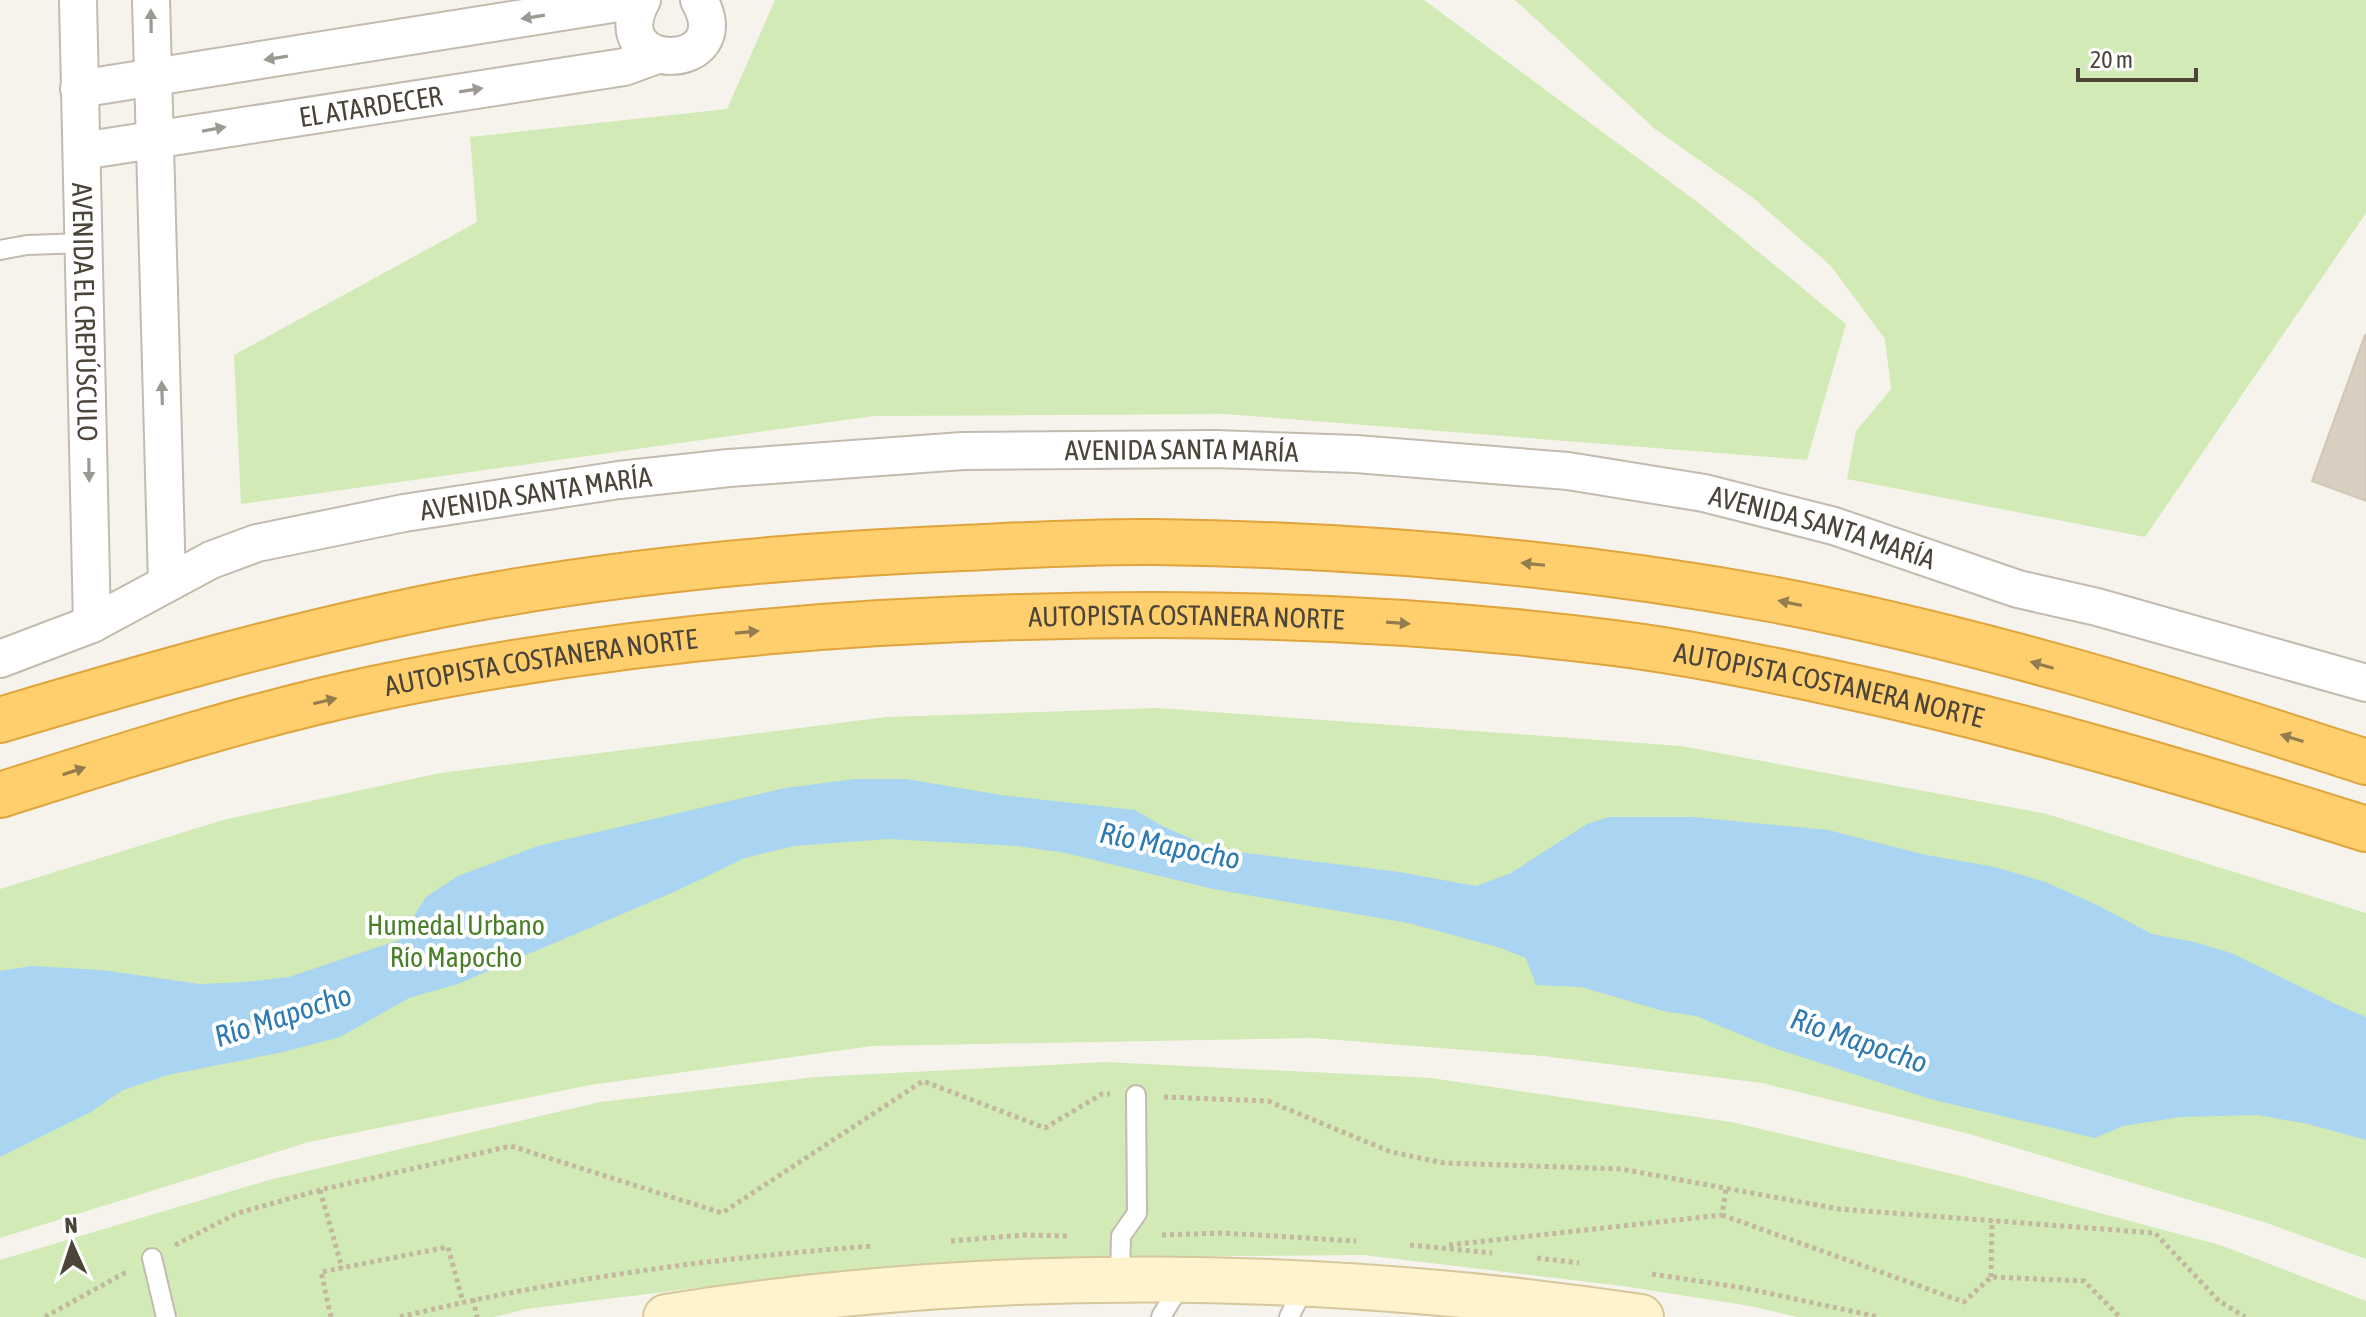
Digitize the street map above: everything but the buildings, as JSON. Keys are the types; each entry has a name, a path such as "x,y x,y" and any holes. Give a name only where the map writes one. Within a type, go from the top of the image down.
{"highway":[{"path":"0,720 173,669 321,631 451,603 577,583 756,560 904,550 1150,542 1405,552 1654,580 1774,600 1906,628 2036,663 2366,762"},
{"name":"AUTOPISTA COSTANERA NORTE","path":"0,795 233,723 293,708 492,666 608,648 725,634 913,621 1098,615 1227,616 1503,631 1618,643 1776,671 1932,704 2083,742 2366,829"}],"street":[{"name":"AVENIDA EL CREPÚSCULO","path":"78,0 92,624"},
{"path":"151,0 167,583"},
{"path":"79,89 640,0 636,31 648,50 657,55"},
{"name":"EL ATARDECER","path":"82,151 624,67 657,55 679,57 699,44 702,17 725,11 730,0"},
{"name":"AVENIDA SANTA MARÍA","path":"0,659 92,624 211,560 257,543 510,495 729,468 963,451 1214,449 1356,454 1568,471 1704,493 1834,526 2018,589 2097,607 2366,683"},
{"path":"686,1315 798,1308 906,1296 974,1284 1184,1279 1298,1300 1641,1317"}],"lane":[{"path":"0,250 27,245 84,243"},
{"path":"1120,1280 1121,1236 1137,1213 1136,1095"},
{"path":"152,1258 166,1317"},
{"path":"1161,1317 1184,1279"}],"path":[{"path":"1722,1215 1726,1189"},
{"path":"320,1190 342,1268"},
{"path":"1436,1247 1722,1215 1964,1302 1991,1277 2084,1281 2120,1317"},
{"path":"1991,1277 1992,1220"},
{"path":"331,1317 321,1272 448,1247 463,1302"},
{"path":"473,1299 477,1317"}],"green space":[{"path":"775,0 1424,0 1700,204 1846,324 1807,460 1225,414 874,416 241,504 234,355 477,222 470,137 727,109"},
{"path":"1515,0 2366,0 2366,213 2145,537 1847,479 1856,431 1891,389 1885,339 1831,266 1752,197 1655,129"},
{"name":"Humedal Urbano Río Mapocho","path":"1158,708 1681,746 2047,814 2366,913 2366,1259 2267,1223 1966,1133 1762,1083 1543,1056 1313,1038 872,1046 590,1085 309,1142 0,1238 0,889 223,820 440,773 887,717"},
{"path":"1106,1062 1431,1078 1731,1122 1961,1176 2220,1245 2366,1301 2366,1317 1797,1317 1750,1306 1623,1286 1364,1255 1109,1257 753,1281 526,1309 494,1317 0,1317 0,1260 269,1180 600,1102 816,1077"}],"water":[{"name":"Río Mapocho","path":"855,779 906,779 1001,795 1135,810 1162,826 1215,849 1399,872 1476,886 1511,873 1587,824 1609,817 1692,817 1828,830 1926,855 1995,867 2045,882 2152,934 2231,953 2366,1017 2366,1140 2308,1124 2257,1115 2181,1117 2123,1126 2095,1138 1930,1099 1768,1046 1696,1016 1663,1011 1581,987 1536,985 1526,958 1501,948 1408,923 1213,889 1066,853 1017,846 888,839 794,846 745,858 676,891 458,984 409,998 340,1037 168,1075 123,1090 91,1112 0,1157 0,971 32,966 101,970 200,984 289,977 405,938 426,897 458,876 538,846 785,788"}]}
